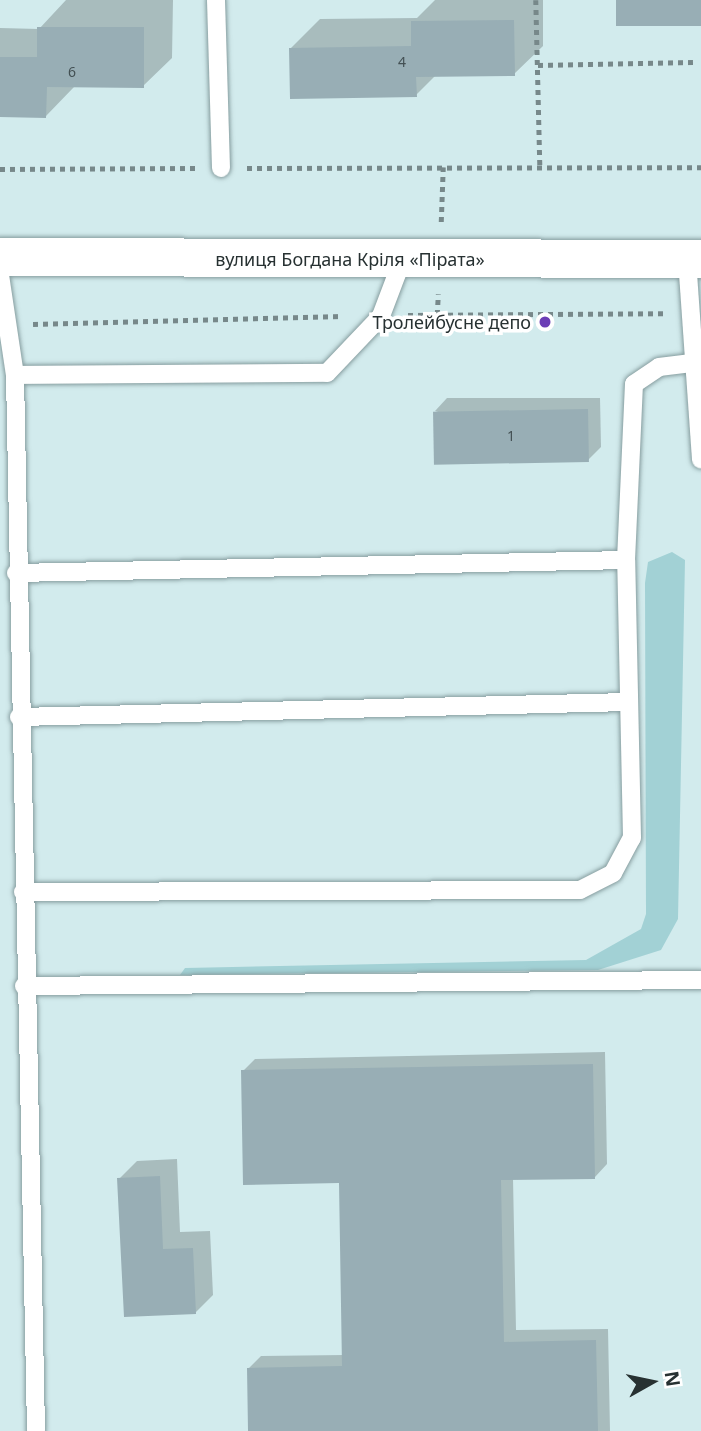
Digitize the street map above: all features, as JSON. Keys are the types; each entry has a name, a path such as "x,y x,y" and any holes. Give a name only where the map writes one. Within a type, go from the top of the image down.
{"street":[{"name":"вулиця Богдана Кріля «Пірата»","path":"0,257 694,259"}],"lane":[{"path":"216,0 222,168"},
{"path":"15,375 327,373 381,316 403,258"},
{"path":"694,259 694,363 701,460"},
{"path":"0,275 15,375 24,986 36,1431"},
{"path":"23,892 580,890 613,873 632,838 626,560 634,384 659,367 694,363"},
{"path":"16,573 626,560"},
{"path":"19,717 629,702"},
{"path":"24,986 701,980"}],"path":[{"path":"536,0 540,167"},
{"path":"538,65 693,62"},
{"path":"0,169 701,167"}],"shaded area":[{"path":"672,552 685,560 678,919 661,950 598,970 180,975 185,968 586,960 641,929 646,914 645,583 648,562"}],"building":[{"path":"616,0 701,0 701,26 616,26"},
{"path":"514,20 515,76 416,77 417,97 290,99 289,48 411,46 411,21"},
{"path":"37,27 144,27 144,88 47,87 46,118 0,117 0,57 37,57"},
{"path":"588,409 589,462 434,465 433,412"},
{"path":"593,1064 595,1179 501,1180 504,1342 596,1340 598,1431 248,1431 247,1368 342,1366 339,1183 243,1185 241,1070"},
{"path":"160,1176 163,1249 193,1248 196,1314 124,1317 117,1178"}],"place":[{"name":"Тролейбусне депо","path":"545,322"}]}
